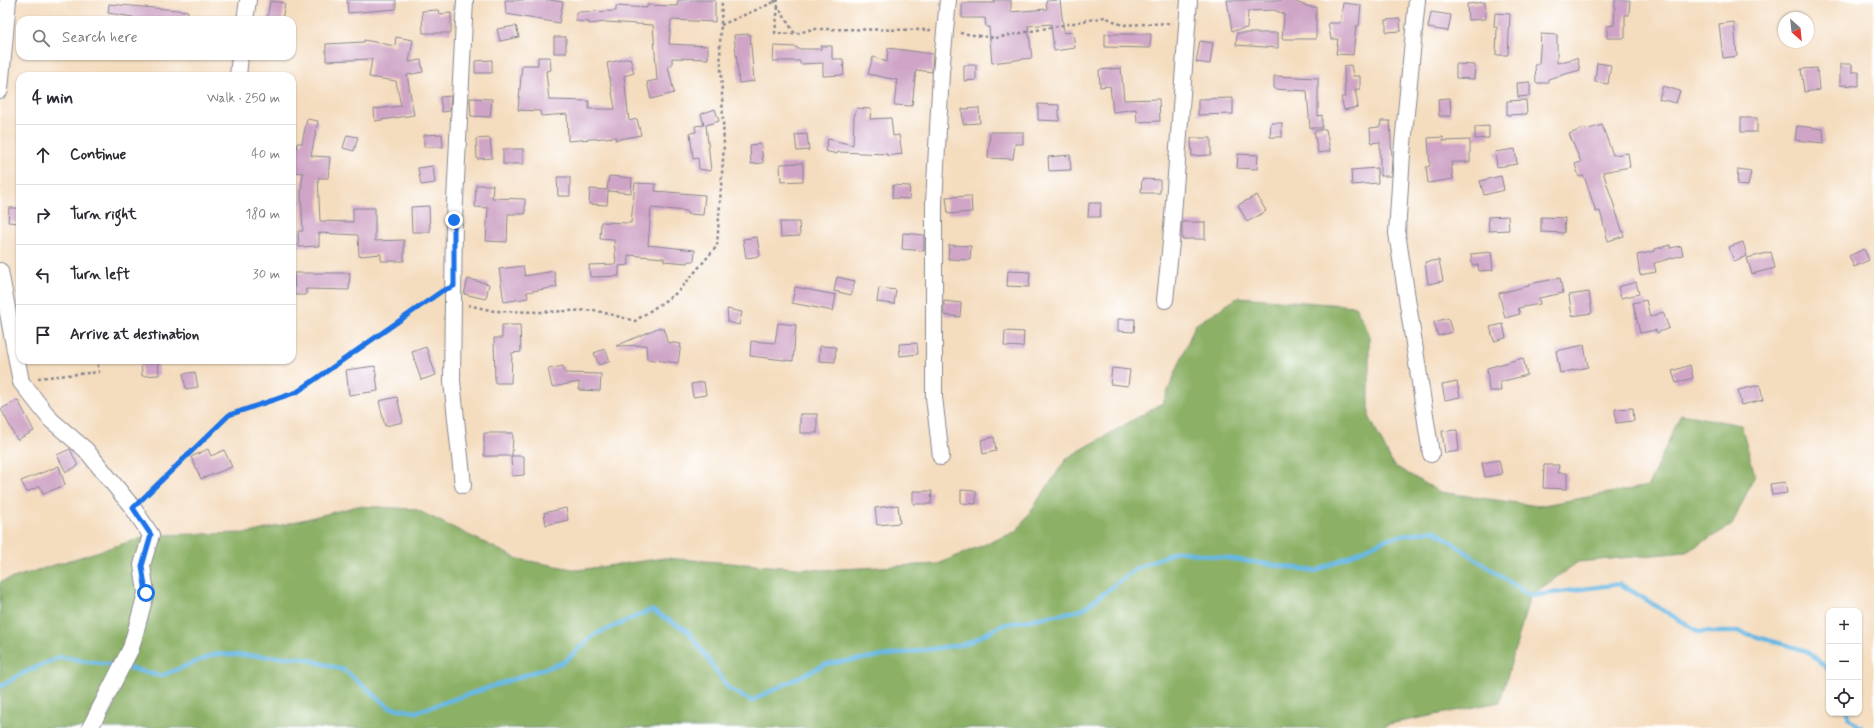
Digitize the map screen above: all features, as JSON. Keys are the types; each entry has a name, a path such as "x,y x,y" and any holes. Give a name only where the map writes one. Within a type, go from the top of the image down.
{"street":[{"path":"0,90 8,0"},
{"path":"246,16 248,0"},
{"path":"463,485 452,380 454,220 466,0"},
{"path":"941,457 934,397 934,203 940,73 948,0"},
{"path":"1165,300 1171,242 1188,0"},
{"path":"1417,0 1402,154 1398,233 1431,454"},
{"path":"238,72 240,60"},
{"path":"0,271 16,356"},
{"path":"18,364 21,382 51,420 86,450 133,508 151,535 142,566 146,593 131,648 90,728"}],"path":[{"path":"466,304 494,312 594,310 635,321 678,292 717,246 724,145 720,45 722,0"},
{"path":"721,25 780,0"},
{"path":"775,1 795,34"},
{"path":"778,7 775,33 795,34 813,29 945,30 995,38 1105,17 1122,25 1187,22"},
{"path":"133,508 229,415 297,392 442,291 454,286"},
{"path":"21,382 39,378 99,372 98,364"}],"green space":[{"path":"1239,297 1355,306 1369,333 1369,416 1393,465 1440,492 1538,506 1648,486 1681,414 1741,425 1755,475 1732,525 1686,552 1578,562 1530,596 1500,702 1389,724 1378,728 0,728 0,582 151,535 250,533 358,506 415,509 518,559 578,570 665,558 822,570 938,564 1017,531 1067,458 1163,403 1195,325"}],"building":[{"path":"347,0 396,0 396,9 348,13"},
{"path":"505,0 550,0 563,2 559,23 506,14"},
{"path":"678,0 715,0 715,22 671,20 669,44 708,46 708,59 672,58 672,65 668,66 674,93 651,99 647,82 657,80 653,25 606,22 589,24 589,22 576,21 576,12 616,11 616,6 647,8 647,5 677,6"},
{"path":"994,0 1011,0 1011,12 1047,9 1046,1 1060,0 1064,33 1073,32 1075,48 1054,51 1051,24 1028,26 1032,58 992,63 989,27 986,27 985,18 962,18 962,3 994,3"},
{"path":"1227,0 1290,0 1310,7 1316,7 1316,39 1282,39 1284,14 1274,10 1248,11 1247,28 1232,31"},
{"path":"1615,0 1630,0 1629,15 1625,15 1625,38 1607,38 1607,26 1614,25"},
{"path":"270,1 285,3 283,16 268,16"},
{"path":"1485,2 1486,19 1468,20 1467,4"},
{"path":"1343,3 1361,5 1359,26 1356,26 1353,55 1336,54 1338,39 1331,39 1328,23 1340,23"},
{"path":"109,4 188,11 187,16 127,16 108,13"},
{"path":"438,10 439,14 451,13 451,33 423,33 422,11"},
{"path":"1431,12 1451,15 1448,31 1428,28"},
{"path":"1495,13 1510,14 1508,55 1496,55 1497,27 1494,27"},
{"path":"1400,19 1401,31 1386,32 1386,20"},
{"path":"1734,22 1737,56 1723,58 1719,24"},
{"path":"516,26 519,37 500,41 497,29"},
{"path":"1237,33 1278,33 1278,48 1236,45"},
{"path":"750,34 754,81 739,83 734,35"},
{"path":"1105,34 1151,34 1150,48 1105,47"},
{"path":"1541,34 1557,35 1557,63 1577,58 1580,70 1548,79 1548,83 1536,83 1535,64 1539,64"},
{"path":"396,37 413,40 409,62 421,60 423,72 407,75 414,115 375,121 374,109 401,106 396,81 369,77 372,59 326,61 326,44 364,42 364,40 395,46"},
{"path":"554,37 566,37 566,53 554,53"},
{"path":"1200,41 1213,43 1210,64 1196,62"},
{"path":"774,46 797,47 797,49 821,49 821,46 832,46 832,59 843,59 844,75 823,76 823,63 800,64 800,61 773,61"},
{"path":"888,48 933,54 932,72 916,70 912,106 894,105 897,80 868,74 873,57 887,62"},
{"path":"538,57 550,57 551,70 546,71 549,100 589,101 589,109 615,109 607,63 630,58 634,73 624,76 629,121 637,119 641,135 615,140 616,137 568,141 567,114 541,116 540,111 518,110 522,65 538,65"},
{"path":"492,60 492,73 475,73 475,61"},
{"path":"1597,63 1611,65 1608,84 1595,82"},
{"path":"1456,64 1475,65 1474,79 1456,78"},
{"path":"1840,64 1852,64 1852,72 1859,72 1859,86 1840,85"},
{"path":"964,65 976,65 976,80 964,81"},
{"path":"1351,65 1353,76 1360,76 1360,89 1355,89 1358,107 1344,110 1341,97 1345,97 1344,66"},
{"path":"1121,68 1124,100 1159,99 1160,121 1137,122 1136,109 1113,112 1110,86 1100,87 1099,70"},
{"path":"1817,68 1819,90 1804,92 1801,69"},
{"path":"1274,76 1318,78 1318,116 1322,115 1322,128 1310,128 1307,91 1274,89"},
{"path":"1530,82 1530,96 1518,97 1517,83"},
{"path":"1663,86 1680,91 1676,103 1659,99"},
{"path":"451,96 450,111 442,112 440,97"},
{"path":"470,98 492,99 490,117 471,116"},
{"path":"1233,98 1233,114 1198,115 1198,99"},
{"path":"1450,98 1451,116 1439,116 1438,99"},
{"path":"1526,100 1527,114 1507,115 1507,101"},
{"path":"1038,104 1059,105 1059,121 1038,120"},
{"path":"857,108 871,109 870,119 891,118 893,136 899,135 902,154 887,156 887,154 838,152 837,154 825,151 828,139 853,145 854,117"},
{"path":"979,108 980,123 963,124 962,109"},
{"path":"715,109 719,121 706,125 711,171 699,169 698,158 693,159 690,133 696,132 695,126 704,125 701,114"},
{"path":"1741,118 1757,118 1757,132 1741,132"},
{"path":"307,119 318,121 311,156 330,157 328,178 318,178 320,221 353,222 353,208 375,208 375,241 404,240 404,261 381,261 381,254 359,256 358,235 319,233 319,246 299,247 298,231 303,231 301,194 303,173 296,172 296,150 297,143 302,143"},
{"path":"1381,121 1390,121 1392,158 1391,176 1380,176 1380,142 1371,143 1370,128 1380,127"},
{"path":"1271,123 1282,123 1282,137 1270,137"},
{"path":"1602,125 1613,155 1628,153 1630,167 1603,172 1624,236 1608,241 1600,211 1596,212 1584,176 1579,177 1575,164 1581,162 1569,134 1585,128 1586,130"},
{"path":"1489,126 1489,138 1475,139 1475,127"},
{"path":"1797,126 1823,129 1824,143 1795,140"},
{"path":"1326,129 1330,151 1318,153 1314,131"},
{"path":"990,132 1023,132 1023,144 1015,144 1013,159 988,158"},
{"path":"442,134 443,147 424,147 424,135"},
{"path":"807,134 809,150 797,151 795,135"},
{"path":"347,135 358,137 354,151 343,148"},
{"path":"1443,137 1443,141 1470,140 1470,162 1451,162 1453,179 1428,183 1426,167 1430,166 1428,138"},
{"path":"490,138 492,158 477,159 476,139"},
{"path":"1191,138 1211,138 1211,155 1192,156"},
{"path":"761,144 763,163 751,164 750,145"},
{"path":"503,149 523,149 523,164 503,164"},
{"path":"1515,149 1517,164 1497,167 1495,152"},
{"path":"1238,154 1258,155 1257,169 1237,168"},
{"path":"1070,155 1071,170 1049,171 1048,157"},
{"path":"803,163 803,181 781,182 780,164"},
{"path":"433,166 435,183 421,185 418,168"},
{"path":"1377,168 1378,183 1352,185 1351,170"},
{"path":"1738,169 1751,171 1748,186 1737,185"},
{"path":"609,176 632,178 631,193 608,191 607,205 589,204 590,189 607,190"},
{"path":"1501,176 1504,190 1484,195 1480,181"},
{"path":"557,177 570,177 570,196 558,196"},
{"path":"1142,179 1160,180 1160,193 1141,193"},
{"path":"635,183 656,184 655,191 705,195 703,215 687,214 687,211 651,208 648,245 695,250 694,261 688,261 687,263 664,261 664,258 628,255 629,265 619,266 619,276 590,277 589,265 616,264 614,240 600,239 601,222 631,223"},
{"path":"476,185 493,185 492,198 525,199 525,214 508,214 507,242 486,241 488,208 475,207"},
{"path":"893,185 910,186 909,199 892,198"},
{"path":"1257,195 1266,211 1247,222 1238,205"},
{"path":"971,196 972,212 948,214 946,197"},
{"path":"1089,203 1101,203 1100,217 1088,217"},
{"path":"429,206 430,232 412,232 411,207"},
{"path":"9,208 16,208 16,223 8,222"},
{"path":"1508,216 1509,230 1489,231 1488,217"},
{"path":"1541,217 1565,218 1564,233 1541,232"},
{"path":"780,222 799,222 800,236 781,237"},
{"path":"1182,222 1205,222 1205,239 1182,239"},
{"path":"903,233 924,235 924,251 902,249"},
{"path":"757,237 760,256 746,258 743,239"},
{"path":"1743,242 1747,256 1734,261 1729,247"},
{"path":"949,245 971,246 970,260 948,259"},
{"path":"1670,245 1670,248 1681,246 1683,255 1654,263 1656,272 1640,275 1637,255 1655,251 1655,249"},
{"path":"1864,249 1869,260 1854,267 1849,256"},
{"path":"1491,252 1493,270 1479,271 1478,265 1472,265 1471,254"},
{"path":"1771,252 1775,268 1752,274 1747,258"},
{"path":"1439,260 1443,281 1428,284 1425,262"},
{"path":"523,266 525,276 554,271 557,287 527,292 528,298 504,302 499,269"},
{"path":"1008,271 1030,272 1029,287 1007,286"},
{"path":"296,273 350,273 349,290 306,289 306,295 296,295"},
{"path":"837,277 855,281 851,295 834,291"},
{"path":"1560,278 1563,293 1539,298 1540,304 1518,308 1520,314 1505,318 1499,293 1529,286 1529,284"},
{"path":"468,279 489,284 486,299 464,294"},
{"path":"1636,282 1639,294 1621,298 1618,287"},
{"path":"795,287 836,295 833,311 792,303"},
{"path":"879,288 896,290 894,304 877,302"},
{"path":"1589,292 1592,313 1572,316 1569,295"},
{"path":"1646,300 1650,317 1663,312 1669,328 1657,333 1656,330 1640,333 1633,303"},
{"path":"944,301 961,303 960,317 944,315"},
{"path":"727,309 742,312 739,325 728,322"},
{"path":"1448,318 1452,332 1438,336 1434,322"},
{"path":"1118,319 1135,319 1134,332 1118,331"},
{"path":"778,323 796,325 793,361 750,356 751,341 775,343"},
{"path":"1503,324 1506,338 1494,341 1490,327"},
{"path":"502,325 520,325 521,352 512,353 511,383 495,383 494,338 502,338"},
{"path":"660,327 664,328 667,342 681,344 678,363 647,359 646,345 616,346"},
{"path":"1005,331 1024,332 1023,347 1004,346"},
{"path":"917,343 918,354 900,356 899,344"},
{"path":"1584,345 1588,367 1560,373 1556,351"},
{"path":"820,346 836,347 835,362 819,361"},
{"path":"426,347 436,375 421,380 412,352"},
{"path":"605,349 610,361 599,365 594,353"},
{"path":"1523,358 1527,375 1500,382 1501,391 1489,391 1487,368"},
{"path":"141,364 158,364 159,375 142,376"},
{"path":"1690,365 1693,378 1676,383 1672,371"},
{"path":"375,366 378,391 349,395 346,370"},
{"path":"563,366 565,373 601,374 600,391 579,390 579,382 552,387 548,369"},
{"path":"1112,368 1130,370 1128,386 1110,384"},
{"path":"195,372 198,387 186,389 183,374"},
{"path":"704,382 706,395 693,397 691,384"},
{"path":"1457,382 1460,397 1445,400 1442,385"},
{"path":"1760,385 1763,400 1741,405 1738,390"},
{"path":"397,397 403,422 385,426 379,401"},
{"path":"18,400 34,431 17,440 1,409"},
{"path":"1633,408 1634,421 1616,423 1615,409"},
{"path":"800,414 817,414 817,433 800,433"},
{"path":"1457,430 1459,451 1445,453 1442,431"},
{"path":"484,433 513,433 512,456 484,456"},
{"path":"994,437 996,451 983,454 981,440"},
{"path":"70,449 78,466 66,472 57,455"},
{"path":"208,449 211,456 224,450 232,467 201,479 191,457"},
{"path":"511,456 524,456 524,475 512,476"},
{"path":"1499,460 1502,474 1485,477 1482,463"},
{"path":"1544,465 1559,465 1558,473 1567,473 1567,489 1543,488"},
{"path":"59,466 65,485 43,494 40,486 27,492 21,481"},
{"path":"1785,482 1787,493 1772,495 1770,484"},
{"path":"961,490 976,491 976,504 961,503"},
{"path":"913,491 932,491 931,504 913,504"},
{"path":"898,505 900,523 877,525 875,508"},
{"path":"566,508 568,520 546,525 544,513"}],"waterway":[{"path":"0,687 23,673 60,657 121,666 161,676 215,654 303,658 344,670 389,707 416,712 564,662 594,635 651,610 688,631 728,688 751,701 826,664 966,644 1002,625 1082,610 1137,568 1177,551 1316,571 1389,538 1434,530 1530,596 1620,584 1699,632 1740,632 1807,651 1826,667"},
{"path":"1848,716 1862,728"}],"route":[{"path":"146,593 142,566 151,535 133,508 229,415 297,392 442,291 454,286 454,220"}]}
